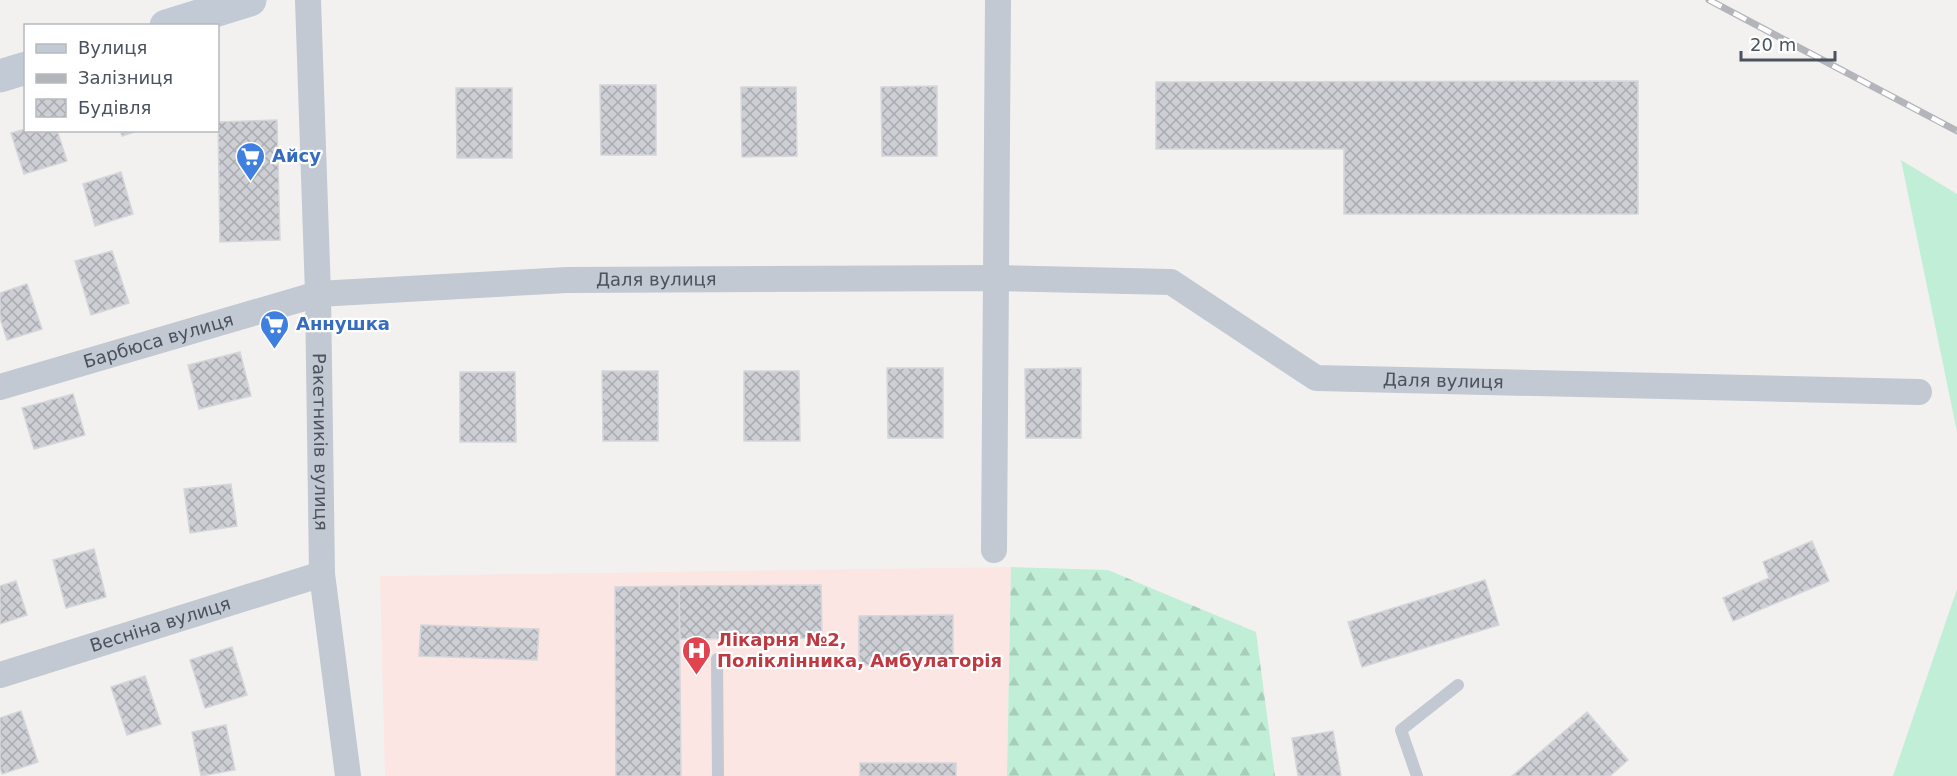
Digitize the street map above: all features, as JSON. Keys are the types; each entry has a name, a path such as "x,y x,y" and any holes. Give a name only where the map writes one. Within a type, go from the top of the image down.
{"street":[{"path":"172,24 250,0"},
{"name":"Ракетників вулиця","path":"308,0 318,294 322,574 348,776"},
{"path":"994,550 998,0"},
{"path":"0,76 24,69"},
{"name":"Даля вулиця","path":"318,294 567,280 997,278 1171,282 1316,378 1919,392"},
{"name":"Барбюса вулиця","path":"0,387 318,294"},
{"name":"Весніна вулиця","path":"0,675 322,574"}],"lane":[{"path":"717,659 718,776"},
{"path":"1416,776 1401,730 1458,685"}],"shaded area":[{"name":"Лікарня №2, Поліклінника, Амбулаторія","path":"1011,567 1007,776 385,776 380,576"}],"green space":[{"path":"1901,160 1957,194 1957,432"},
{"path":"1011,567 1108,570 1256,632 1275,776 1007,776"},
{"path":"1957,589 1957,776 1893,776"}],"building":[{"path":"1638,81 1638,214 1344,214 1344,149 1156,149 1156,82"},
{"path":"600,85 656,85 656,155 601,155"},
{"path":"937,86 937,156 882,156 881,87"},
{"path":"741,87 796,87 797,156 742,157"},
{"path":"456,88 512,88 512,158 457,158"},
{"path":"277,120 280,240 220,242 219,122"},
{"path":"24,130 24,132 58,132 67,161 24,174 11,133"},
{"path":"121,132 135,132 122,136"},
{"path":"121,172 133,214 95,226 83,184"},
{"path":"112,251 129,303 91,315 75,261"},
{"path":"27,284 42,329 7,340 0,318 0,293"},
{"path":"240,352 251,396 199,409 188,365"},
{"path":"887,368 943,368 943,438 888,438"},
{"path":"1081,368 1081,438 1026,438 1025,369"},
{"path":"602,371 658,371 658,441 603,441"},
{"path":"744,371 799,371 800,441 744,441"},
{"path":"460,372 515,372 516,442 460,442"},
{"path":"73,394 85,435 34,449 22,408"},
{"path":"231,484 237,526 190,533 184,489"},
{"path":"1812,541 1829,581 1733,621 1723,598 1769,578 1763,562"},
{"path":"94,549 106,597 66,608 53,560"},
{"path":"1485,580 1499,625 1362,667 1348,622"},
{"path":"16,581 27,615 0,624 0,586"},
{"path":"821,585 822,638 680,639 679,586"},
{"path":"679,586 681,776 616,776 615,587"},
{"path":"953,615 953,665 859,665 859,616"},
{"path":"421,625 539,629 537,660 419,656"},
{"path":"232,647 247,695 205,708 190,660"},
{"path":"145,676 161,724 127,735 111,687"},
{"path":"21,711 38,762 2,774 0,718"},
{"path":"1587,712 1628,760 1610,776 1512,776"},
{"path":"226,725 235,770 201,776 192,732"},
{"path":"1333,731 1341,776 1298,776 1292,738"},
{"path":"860,763 956,763 956,776 860,776"}],"railway":[{"path":"1709,0 1957,131"}],"place":[{"name":"Айсу","path":"251,182"},
{"name":"Аннушка","path":"275,350"},
{"name":"Лікарня №2, Поліклінника, Амбулаторія","path":"696,676"}]}
